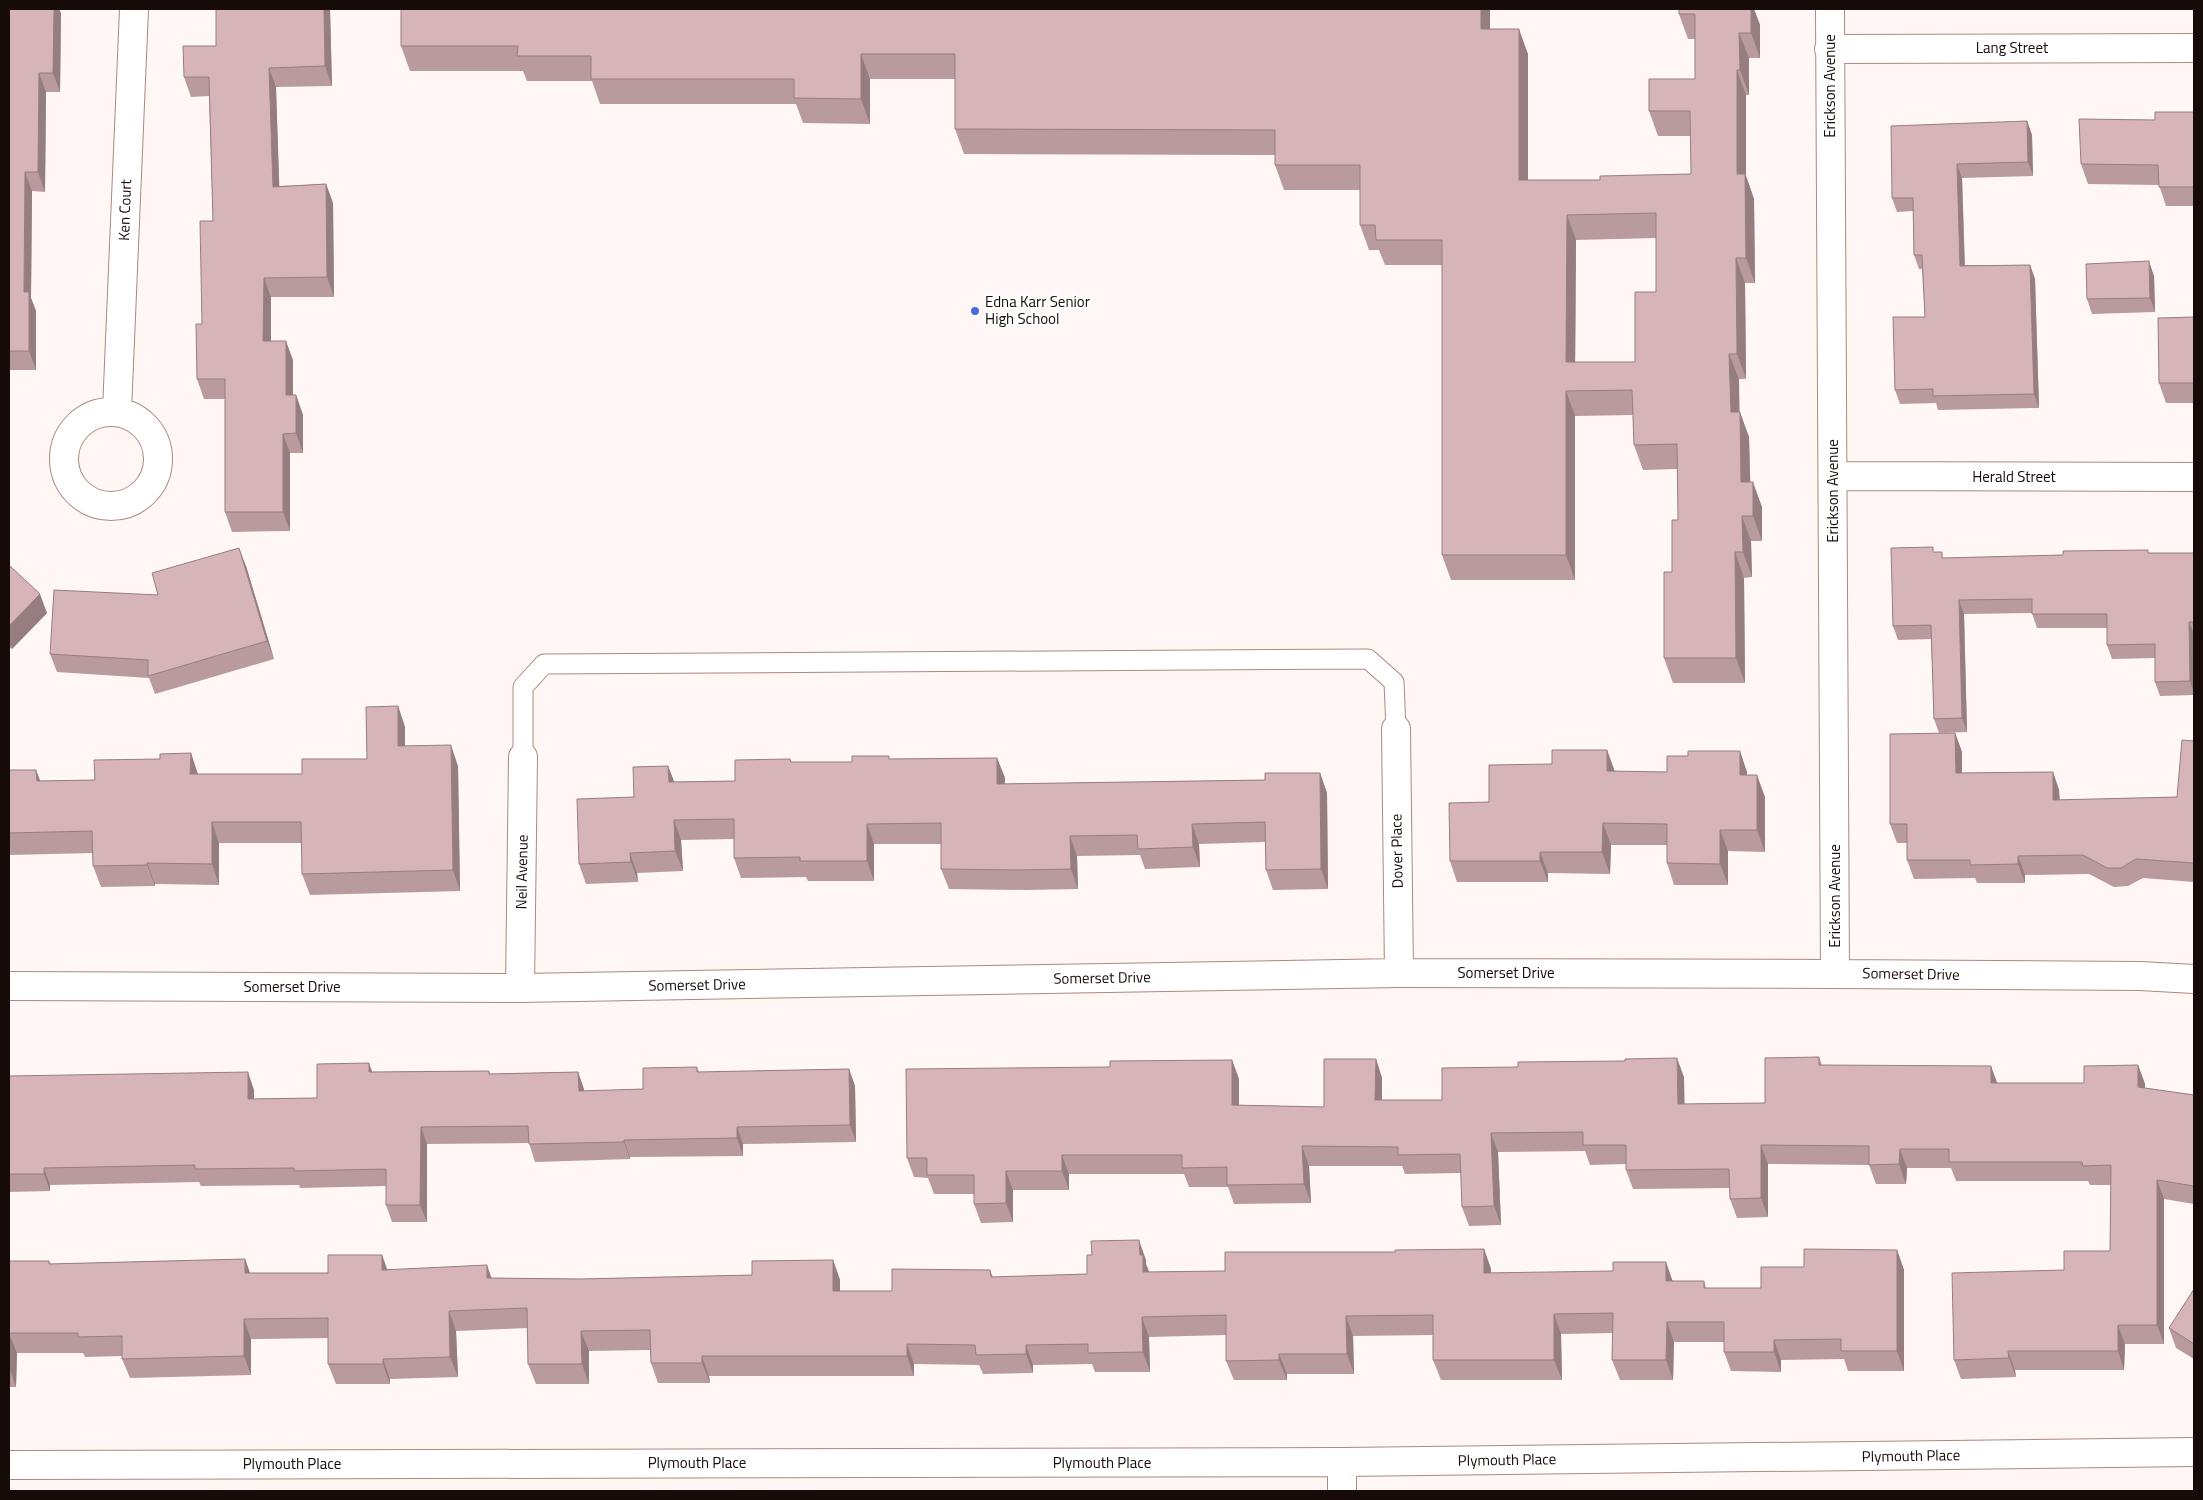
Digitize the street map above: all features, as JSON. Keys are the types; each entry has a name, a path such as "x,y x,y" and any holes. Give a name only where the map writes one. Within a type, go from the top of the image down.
{"street":[{"name":"Ken Court","path":"117,412 134,9"},
{"name":"Erickson Avenue","path":"1830,9 1835,974"},
{"name":"Lang Street","path":"1829,49 2194,48"},
{"name":"Herald Street","path":"1833,476 2194,477"},
{"name":"Dover Place","path":"1396,728 1399,973"},
{"name":"Neil Avenue","path":"520,988 524,757"},
{"name":"Somerset Drive","path":"9,986 520,988 1399,973 2140,976 2194,979"},
{"name":"Plymouth Place","path":"9,1465 1342,1462 2194,1452"},
{"path":"1342,1462 1342,1491"}],"lane":[{"path":"524,757 523,687 544,664 1368,658 1394,682 1396,728"}],"building":[{"path":"9,9 54,9 53,73 39,73 38,172 25,172 24,292 29,292 29,351 9,351"},
{"path":"216,9 324,9 325,66 269,68 273,187 326,184 327,277 264,278 263,341 286,341 286,395 296,395 296,433 283,434 283,512 225,512 225,379 197,379 196,324 202,324 200,221 213,221 209,77 184,77 183,46 216,46"},
{"path":"401,9 1481,9 1481,29 1519,29 1519,180 1600,180 1600,176 1691,174 1690,111 1649,111 1649,79 1695,79 1695,14 1679,14 1679,9 1751,9 1751,33 1739,33 1740,70 1737,70 1737,174 1745,174 1746,258 1736,258 1737,354 1729,354 1731,412 1740,412 1741,482 1753,482 1753,516 1742,516 1743,552 1735,552 1736,658 1664,658 1664,572 1672,572 1672,520 1678,520 1677,444 1634,445 1632,390 1566,391 1566,555 1442,555 1442,240 1376,240 1375,225 1360,225 1360,165 1275,165 1275,130 955,129 955,54 861,54 861,99 794,98 794,79 591,79 591,56 517,56 518,46 401,46","holes":["1656,213 1656,292 1635,292 1635,362 1566,362 1567,215"]},
{"path":"2155,112 2194,112 2194,187 2159,187 2158,165 2081,164 2079,119 2155,120"},
{"path":"2027,121 2028,162 1957,164 1960,266 2030,265 2034,394 1933,396 1933,389 1895,390 1893,317 1925,317 1922,255 1914,255 1913,198 1892,198 1891,126"},
{"path":"2149,261 2150,298 2087,299 2086,264"},
{"path":"2194,317 2194,383 2159,383 2158,318"},
{"path":"1933,547 1933,552 1942,552 1942,558 2063,555 2063,551 2148,550 2148,553 2194,553 2194,622 2189,622 2190,681 2155,682 2155,644 2107,645 2107,614 2032,614 2032,599 1959,600 1962,718 1934,719 1931,625 1893,626 1891,548"},
{"path":"239,548 267,641 148,676 148,660 50,654 54,590 158,595 152,573"},
{"path":"9,565 40,594 9,626"},
{"path":"398,706 398,746 451,745 453,870 302,874 301,822 212,822 212,864 147,863 147,865 93,866 92,831 9,833 9,770 36,770 37,781 95,780 94,760 160,759 160,754 191,753 190,774 302,774 302,759 367,759 366,707"},
{"path":"1955,733 1956,773 2053,772 2053,800 2177,797 2182,740 2194,741 2194,863 2136,859 2121,868 2107,868 2083,855 2018,856 2018,864 1970,865 1970,860 1907,860 1907,824 1890,824 1890,734"},
{"path":"1552,750 1607,750 1607,771 1667,772 1667,756 1688,756 1688,751 1740,751 1740,775 1757,775 1757,830 1720,830 1720,864 1667,863 1667,824 1603,823 1602,852 1540,852 1540,861 1450,861 1449,803 1489,802 1489,765 1552,764"},
{"path":"852,756 889,756 889,759 997,758 997,784 1265,780 1265,773 1320,773 1321,869 1266,870 1265,822 1192,824 1193,847 1138,849 1137,835 1070,836 1071,869 1018,870 941,869 941,823 867,824 867,861 800,861 800,857 734,858 734,819 674,820 675,851 630,853 631,862 579,864 577,799 634,797 633,767 668,766 669,782 735,781 735,760 790,759 791,762 852,762"},
{"path":"1819,1057 1819,1065 1991,1066 1991,1083 2084,1083 2084,1066 2138,1065 2138,1087 2194,1095 2194,1186 2157,1180 2157,1325 2118,1325 2118,1351 2008,1351 2009,1358 1954,1360 1952,1273 2064,1270 2064,1251 2110,1251 2111,1165 2083,1166 2082,1162 1949,1162 1949,1149 1900,1149 1899,1164 1869,1165 1869,1146 1761,1145 1761,1198 1730,1199 1729,1169 1626,1170 1626,1145 1583,1145 1583,1132 1491,1133 1494,1206 1462,1207 1460,1154 1398,1155 1398,1147 1302,1146 1304,1184 1227,1185 1227,1167 1182,1168 1182,1155 1062,1155 1062,1171 1006,1171 1006,1203 974,1204 974,1175 927,1175 927,1158 907,1158 906,1069 1110,1067 1110,1061 1232,1060 1232,1105 1324,1107 1324,1059 1376,1059 1375,1100 1442,1100 1442,1068 1518,1067 1518,1062 1625,1061 1625,1059 1677,1058 1678,1104 1765,1103 1765,1058"},
{"path":"369,1063 369,1072 489,1071 489,1074 578,1072 579,1091 643,1089 643,1068 697,1067 697,1072 849,1069 850,1125 737,1127 737,1138 529,1144 528,1126 421,1127 420,1205 386,1205 386,1169 294,1171 294,1168 195,1169 195,1165 44,1168 44,1174 9,1174 9,1076 248,1072 248,1099 317,1098 317,1064"},
{"path":"1139,1240 1140,1255 1143,1255 1143,1272 1225,1271 1225,1252 1395,1252 1395,1250 1484,1249 1484,1273 1613,1271 1613,1262 1666,1262 1666,1281 1704,1281 1704,1288 1761,1288 1761,1267 1804,1267 1804,1249 1897,1250 1897,1351 1841,1351 1841,1339 1774,1340 1774,1352 1724,1352 1724,1322 1667,1322 1666,1360 1612,1360 1613,1313 1554,1314 1554,1360 1433,1360 1433,1315 1346,1316 1347,1354 1279,1354 1279,1360 1226,1361 1226,1315 1142,1317 1143,1352 1088,1353 1088,1344 1026,1345 1026,1354 976,1355 975,1345 907,1344 907,1356 702,1356 702,1363 651,1363 650,1330 581,1331 582,1364 528,1364 527,1308 449,1311 450,1357 383,1359 383,1364 328,1364 328,1318 244,1319 244,1356 122,1359 122,1336 78,1337 78,1333 9,1333 9,1261 49,1261 49,1264 245,1259 245,1273 328,1273 328,1255 382,1255 382,1270 487,1265 487,1278 581,1279 752,1275 752,1261 833,1260 833,1291 892,1291 892,1269 990,1270 991,1277 1087,1274 1087,1255 1092,1255 1091,1241"},
{"path":"2194,1289 2194,1344 2169,1328"}],"place":[{"name":"Edna Karr Senior High School","path":"975,311"}]}
